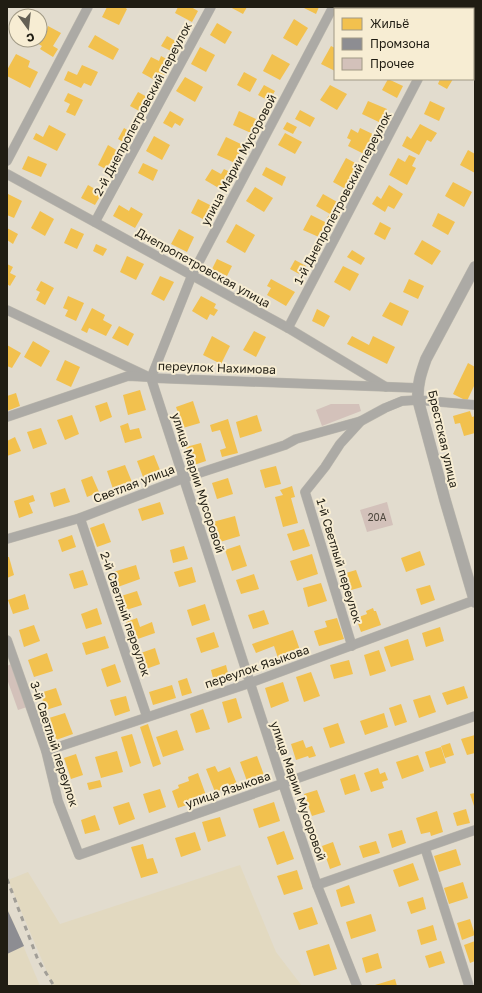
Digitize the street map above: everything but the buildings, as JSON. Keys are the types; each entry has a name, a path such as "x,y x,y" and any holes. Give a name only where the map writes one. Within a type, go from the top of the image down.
{"street":[{"path":"7,161 88,7"},
{"name":"2-й Днепропетровский переулок","path":"95,222 211,7"},
{"name":"улица Марии Мусоровой","path":"333,7 192,275 151,378 283,784 318,885 357,986"},
{"name":"1-й Днепропетровский переулок","path":"288,328 417,80"},
{"name":"Днепропетровская улица","path":"7,174 288,328 386,387"},
{"name":"Брестская улица","path":"475,267 426,359 421,372 418,388 418,400 444,500 475,601"},
{"name":"переулок Нахимова","path":"7,310 151,378 418,388"},
{"path":"7,417 128,376 151,378"},
{"name":"1-й Светлый переулок","path":"352,646 305,492 325,467 340,444 361,421 402,401 418,400 475,405"},
{"name":"Светлая улица","path":"7,539 80,518 184,478 285,445 296,439 361,421"},
{"name":"2-й Светлый переулок","path":"80,518 147,717"},
{"name":"переулок Языкова","path":"46,751 250,682 475,601"},
{"name":"3-й Светлый переулок","path":"7,640 46,751 58,801 79,855"},
{"name":"улица Языкова","path":"79,855 475,716"},
{"path":"318,885 475,830"},
{"path":"425,848 469,986"}],"shaded area":[{"path":"240,865 276,952 302,986 53,986 8,880 28,872 60,924"},
{"path":"7,907 40,986 7,986"}],"railway":[{"path":"7,879 38,960 54,986"}]}
